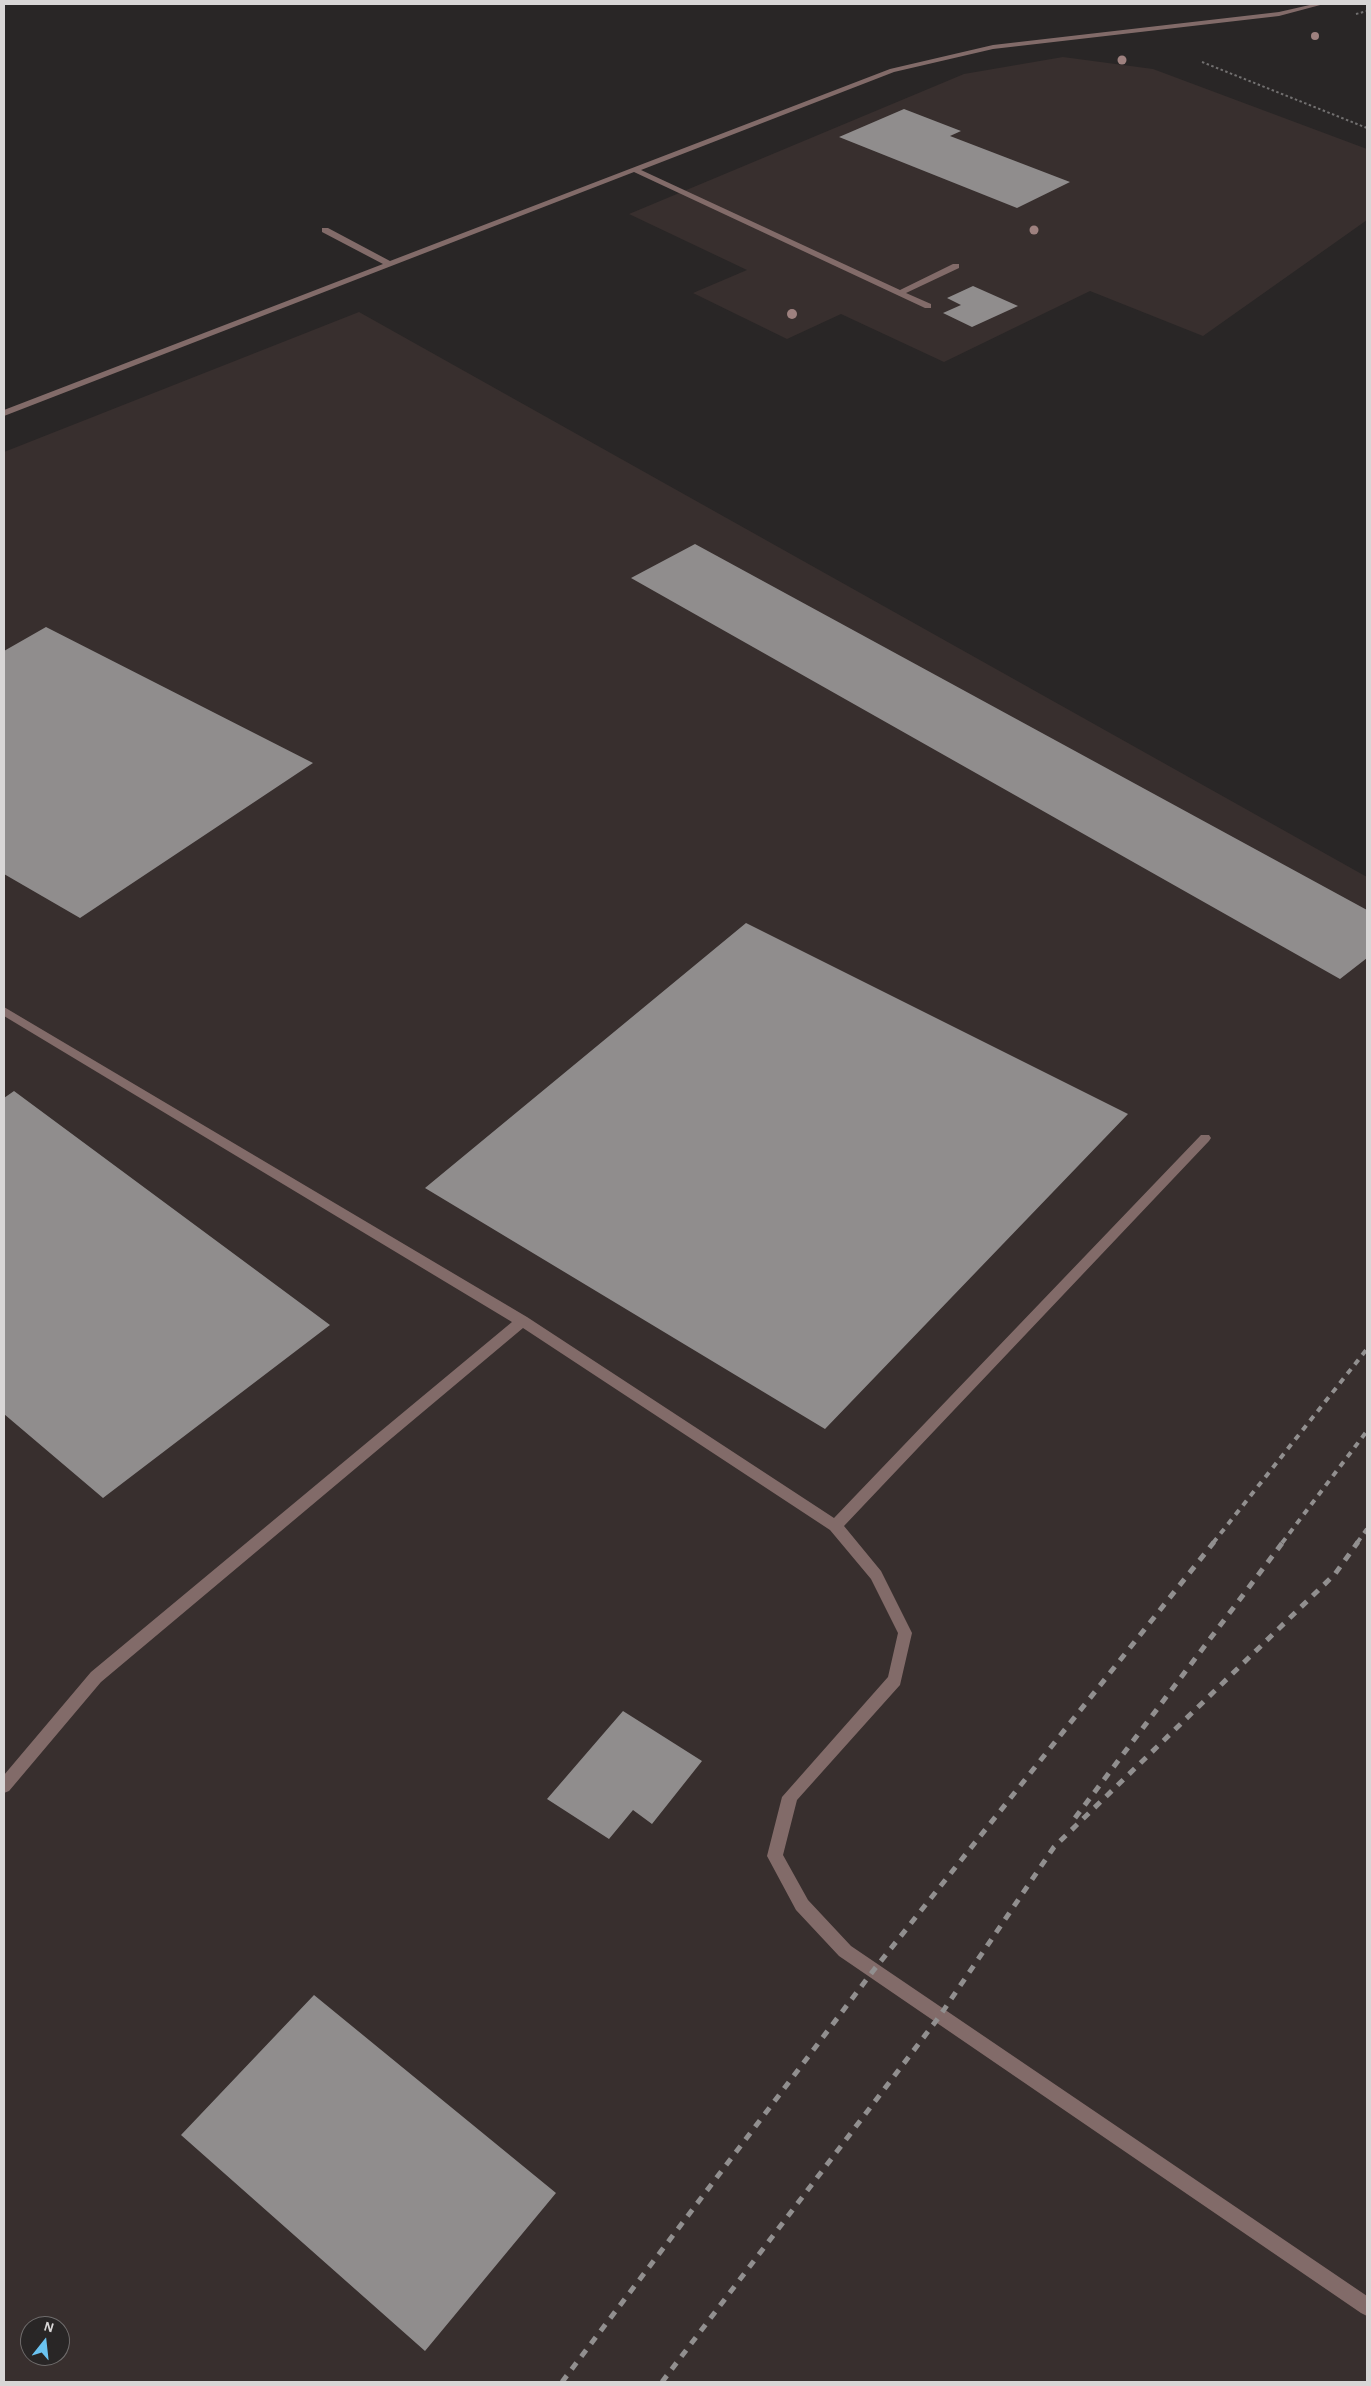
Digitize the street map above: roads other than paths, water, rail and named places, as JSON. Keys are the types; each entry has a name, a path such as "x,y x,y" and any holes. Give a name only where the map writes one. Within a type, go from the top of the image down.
{"street":[{"path":"4,413 892,70 993,46 1279,14 1321,4"},
{"path":"634,169 928,306"},
{"path":"325,230 390,264"},
{"path":"900,293 956,266"},
{"path":"4,1011 522,1321 835,1526 876,1575 905,1632 895,1680 790,1797 775,1856 802,1905 845,1951 1367,2307"},
{"path":"835,1526 1205,1138"},
{"path":"4,1786 96,1677 522,1321"}],"railway":[{"path":"1213,1543 1367,1349"},
{"path":"1282,1543 1367,1431"},
{"path":"1357,1543 1367,1529"},
{"path":"562,2382 873,1971 1214,1542"},
{"path":"1075,1818 1283,1542"},
{"path":"662,2382 939,2017 1054,1847 1335,1574 1358,1542"}]}
